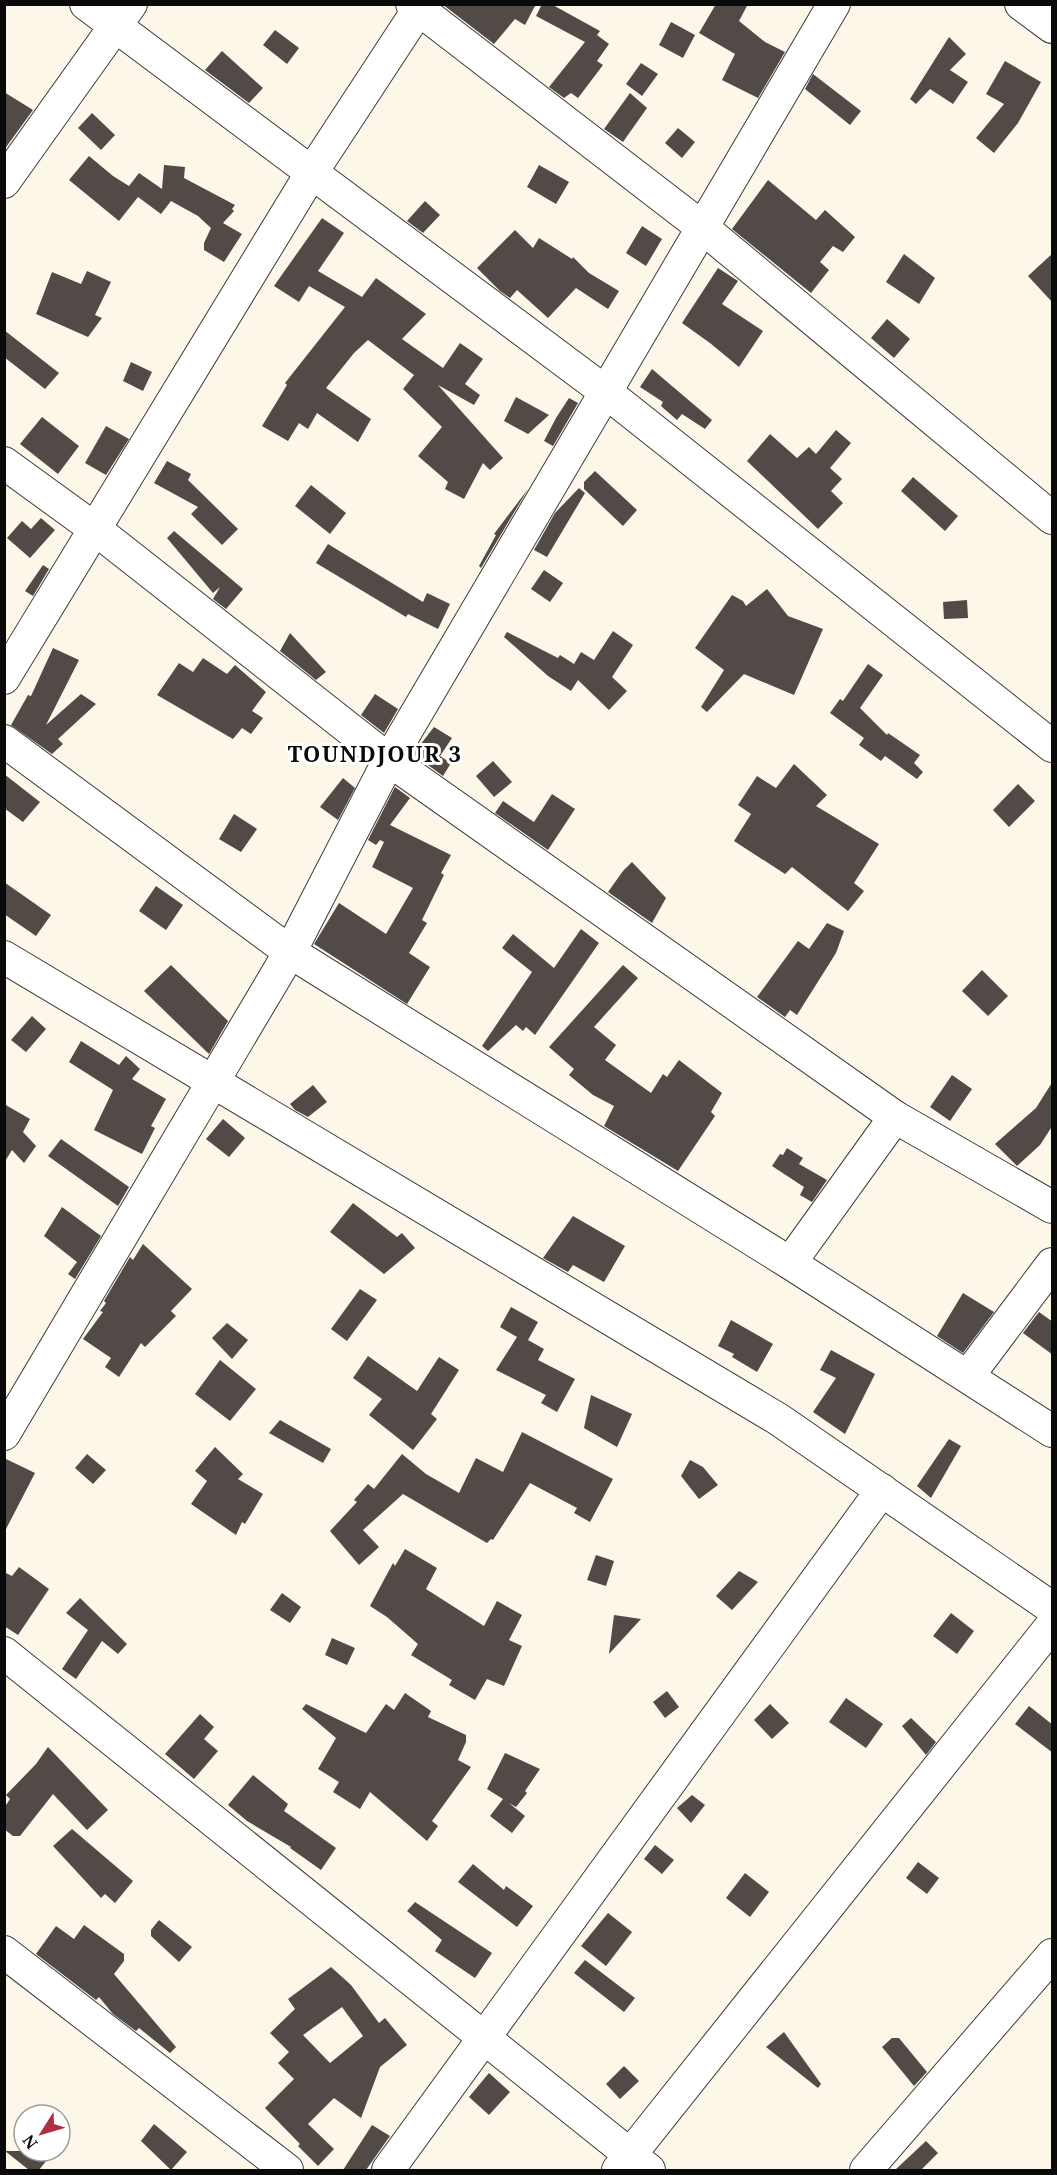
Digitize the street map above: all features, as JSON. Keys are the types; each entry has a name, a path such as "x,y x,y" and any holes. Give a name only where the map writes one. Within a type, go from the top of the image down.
{"street":[{"path":"87,4 123,15 312,172 607,393 1053,746"},
{"path":"4,1434 290,952 389,760 834,4"},
{"path":"1021,4 1053,27"},
{"path":"4,678 312,172 417,6 703,228 1053,518"},
{"path":"4,182 123,15"},
{"path":"4,463 95,529 389,760 895,1117 1053,1207"},
{"path":"4,741 290,952 790,1263 1053,1431"},
{"path":"4,957 778,1419 1053,1608"},
{"path":"790,1263 895,1117"},
{"path":"968,1376 1053,1264"},
{"path":"388,2170 882,1490"},
{"path":"4,1653 484,2038 632,2165 1053,1625"},
{"path":"4,1952 287,2170"},
{"path":"866,2170 1053,1956"}],"building":[{"path":"442,4 536,4 525,25 515,19 494,44"},
{"path":"542,4 551,4 600,31 597,35 609,44 597,61 603,65 578,98 571,93 564,98 549,87 585,42 536,16"},
{"path":"716,4 748,4 739,21 765,42 785,52 758,98 722,80 735,54 699,33"},
{"path":"671,22 695,35 683,58 659,45"},
{"path":"275,30 299,48 287,64 263,45"},
{"path":"949,37 966,54 950,70 968,82 953,104 930,89 916,104 910,99"},
{"path":"222,51 263,88 249,103 205,70"},
{"path":"1005,61 1041,82 1018,123 994,153 976,138 1004,104 986,94"},
{"path":"641,63 658,74 642,96 626,84"},
{"path":"813,74 861,111 850,125 805,89"},
{"path":"4,92 33,110 4,150"},
{"path":"630,93 647,108 623,142 604,129"},
{"path":"92,113 115,135 101,150 78,128"},
{"path":"678,128 695,142 682,158 665,143"},
{"path":"89,156 129,186 139,173 162,189 164,165 185,167 184,178 235,205 232,209 234,211 223,223 242,234 224,262 204,250 204,243 211,228 198,216 171,201 161,214 138,197 119,221 69,180"},
{"path":"539,165 569,182 556,204 527,187"},
{"path":"768,180 816,220 825,210 855,237 843,252 833,246 820,262 829,270 811,293 732,229"},
{"path":"425,201 440,215 423,233 407,221"},
{"path":"322,218 344,233 318,271 362,297 376,278 426,314 402,339 443,368 460,343 483,359 465,384 480,395 474,405 438,385 503,458 490,470 483,463 464,499 445,489 448,482 418,456 442,427 403,389 414,375 368,340 354,353 326,388 371,419 358,442 317,413 308,429 299,423 288,441 262,426 287,385 285,383 345,307 309,286 299,302 274,286"},
{"path":"642,226 662,239 646,266 626,253"},
{"path":"515,230 533,248 539,238 572,259 573,257 589,273 619,291 608,309 576,288 548,318 517,290 510,298 500,291 477,268"},
{"path":"1053,253 1053,303 1028,276"},
{"path":"904,254 935,278 919,304 886,282"},
{"path":"718,268 738,281 722,304 763,331 739,367 682,323"},
{"path":"87,271 111,282 95,315 102,318 88,337 36,314 52,272 81,284"},
{"path":"887,319 910,339 894,358 871,338"},
{"path":"4,330 59,373 45,389 4,357"},
{"path":"131,362 152,372 143,391 123,381"},
{"path":"652,369 712,420 705,429 682,414 677,420 661,406 663,402 640,387"},
{"path":"516,397 549,415 528,434 504,421"},
{"path":"569,398 578,403 553,446 544,441"},
{"path":"42,417 79,446 58,474 20,444"},
{"path":"106,426 129,439 106,475 85,463"},
{"path":"836,430 851,443 830,468 842,479 831,491 843,503 818,529 747,461 770,434 797,458 809,447 816,454"},
{"path":"167,461 191,474 188,480 238,529 222,545 191,514 198,507 154,483"},
{"path":"595,471 637,510 623,526 584,489 584,482"},
{"path":"913,477 958,516 945,531 901,491"},
{"path":"311,485 346,513 330,534 295,506"},
{"path":"579,488 585,493 547,557 534,550 555,513"},
{"path":"528,489 481,568 479,566 496,535 494,534"},
{"path":"41,518 55,530 30,558 7,538 22,521 31,529"},
{"path":"174,531 243,589 226,609 213,599 220,587 213,593 167,538"},
{"path":"328,544 423,602 427,593 450,604 438,629 408,614 406,617 316,563"},
{"path":"43,565 49,569 33,596 25,591"},
{"path":"544,570 563,583 550,602 531,589"},
{"path":"767,589 788,616 823,629 794,695 744,674 707,712 701,707 724,670 695,648 732,595 743,601 746,606"},
{"path":"967,600 968,618 944,619 943,602"},
{"path":"613,631 633,645 612,677 627,691 609,710 578,680 571,691 548,676 504,637 507,632 558,658 560,655 574,664 581,652 594,660"},
{"path":"290,633 326,672 316,680 280,651"},
{"path":"53,648 79,660 46,725 81,694 96,704 58,739 63,744 52,754 11,725 28,695 31,696"},
{"path":"203,658 227,674 235,665 266,692 252,711 263,718 251,734 242,728 233,739 157,695 179,663 193,672"},
{"path":"868,664 883,675 860,708 887,735 888,733 920,755 914,763 923,772 917,779 885,756 881,761 859,745 864,738 830,713 840,699 843,701"},
{"path":"375,694 398,709 384,733 361,715"},
{"path":"434,727 452,738 440,756 451,763 443,776 413,754"},
{"path":"493,761 512,782 494,797 476,776"},
{"path":"794,764 827,795 816,806 879,844 854,883 864,891 848,911 792,867 785,874 734,841 751,814 738,805 757,776 776,788"},
{"path":"4,774 40,802 23,822 4,808"},
{"path":"343,778 355,788 338,820 320,807"},
{"path":"1018,784 1035,801 1009,827 993,810"},
{"path":"395,787 410,798 390,825 451,855 422,920 427,923 409,953 430,967 407,1004 314,944 339,903 386,934 413,888 372,867 384,842 380,840 376,845 368,840"},
{"path":"552,794 575,809 548,850 495,813 503,801 534,822"},
{"path":"234,814 257,829 241,852 219,839"},
{"path":"632,862 666,898 652,923 608,892"},
{"path":"4,882 51,915 36,936 4,914"},
{"path":"156,886 183,905 166,930 139,911"},
{"path":"827,923 844,931 836,953 797,1015 790,1010 785,1017 757,997 798,941 809,949"},
{"path":"581,929 599,943 535,1035 526,1027 523,1031 516,1025 488,1051 482,1046 532,972 502,948 513,934 554,968"},
{"path":"171,965 228,1021 209,1054 144,991"},
{"path":"623,965 638,978 594,1027 616,1045 605,1060 651,1093 663,1074 667,1077 679,1060 722,1093 711,1112 715,1116 678,1171 604,1126 614,1106 593,1095 569,1075 574,1069 549,1047"},
{"path":"982,970 1008,996 988,1016 962,991"},
{"path":"32,1016 46,1029 26,1052 11,1040"},
{"path":"81,1041 119,1065 126,1056 140,1069 132,1079 166,1099 151,1126 155,1128 142,1154 94,1130 113,1090 69,1062"},
{"path":"952,1075 972,1089 950,1121 930,1107"},
{"path":"1053,1081 1053,1125 1040,1145 1017,1166 995,1144 1036,1108"},
{"path":"313,1085 327,1102 308,1117 295,1110 290,1104"},
{"path":"4,1104 30,1119 23,1132 36,1146 24,1163 12,1150 4,1163"},
{"path":"223,1119 245,1138 229,1157 206,1139"},
{"path":"61,1139 129,1187 118,1206 48,1156"},
{"path":"787,1148 803,1158 799,1164 827,1180 812,1202 800,1195 804,1187 772,1166"},
{"path":"353,1203 397,1237 402,1233 415,1248 384,1274 330,1232"},
{"path":"62,1207 101,1236 75,1279 68,1274 77,1262 44,1236"},
{"path":"573,1216 625,1246 604,1282 573,1265 568,1272 543,1258"},
{"path":"143,1244 192,1289 171,1311 176,1316 145,1347 141,1343 119,1377 105,1367 111,1358 83,1339 103,1312 100,1311 106,1303 104,1301 130,1257 133,1260"},
{"path":"360,1289 377,1300 347,1341 331,1329"},
{"path":"963,1293 994,1312 963,1353 937,1336"},
{"path":"511,1307 538,1322 528,1340 544,1349 538,1360 575,1379 557,1412 541,1403 546,1395 496,1370 517,1337 500,1327"},
{"path":"1039,1312 1053,1322 1053,1355 1023,1333"},
{"path":"731,1320 773,1344 757,1372 732,1357 734,1354 718,1346"},
{"path":"227,1323 248,1340 232,1359 212,1338"},
{"path":"831,1350 875,1374 845,1434 813,1412 836,1378 820,1370"},
{"path":"368,1356 417,1391 439,1357 459,1370 431,1414 437,1419 413,1450 369,1415 382,1399 353,1378"},
{"path":"220,1360 256,1389 230,1421 195,1394"},
{"path":"591,1395 632,1414 617,1447 584,1428"},
{"path":"280,1420 331,1449 323,1463 269,1433"},
{"path":"522,1432 613,1479 590,1522 574,1513 577,1508 530,1483 493,1540 487,1543 403,1494 363,1530 379,1547 359,1565 330,1531 357,1502 354,1500 368,1484 374,1489 402,1454 426,1474 459,1493 476,1458 503,1472"},
{"path":"949,1439 961,1446 931,1498 917,1486"},
{"path":"215,1447 243,1474 238,1479 263,1494 245,1524 242,1522 236,1535 191,1504 207,1481 195,1471"},
{"path":"87,1454 106,1470 93,1484 75,1468"},
{"path":"4,1458 35,1473 4,1533"},
{"path":"690,1460 703,1467 718,1485 699,1499 681,1476"},
{"path":"405,1549 437,1568 426,1589 484,1626 497,1601 522,1615 509,1640 522,1646 504,1686 487,1679 475,1700 449,1685 452,1680 411,1655 418,1644 387,1617 370,1606 393,1563 395,1566"},
{"path":"596,1555 614,1561 606,1586 587,1580"},
{"path":"19,1567 49,1589 18,1635 4,1626 4,1572 12,1576"},
{"path":"739,1571 758,1582 732,1610 716,1596"},
{"path":"282,1593 301,1607 290,1623 270,1610"},
{"path":"80,1598 127,1644 118,1654 102,1641 76,1679 62,1669 88,1630 66,1613"},
{"path":"951,1613 974,1631 957,1654 933,1636"},
{"path":"614,1615 641,1619 609,1654"},
{"path":"332,1638 355,1648 347,1665 325,1655"},
{"path":"667,1691 679,1707 665,1718 653,1702"},
{"path":"405,1693 431,1711 428,1717 466,1735 466,1742 458,1760 471,1767 432,1821 438,1826 427,1841 370,1792 360,1809 333,1792 339,1782 318,1769 336,1738 302,1709 306,1704 366,1733 386,1704 394,1710"},
{"path":"846,1698 883,1724 866,1748 829,1722"},
{"path":"770,1704 789,1723 772,1739 754,1720"},
{"path":"1029,1706 1053,1725 1053,1753 1015,1724"},
{"path":"200,1714 214,1727 204,1739 218,1751 194,1779 165,1754"},
{"path":"911,1718 936,1742 926,1755 902,1726"},
{"path":"48,1747 108,1810 87,1830 53,1794 20,1836 13,1836 4,1829 4,1808 10,1799 6,1795 36,1764"},
{"path":"505,1753 540,1769 525,1791 527,1793 516,1807 509,1803 525,1816 512,1833 490,1816 503,1799 487,1789"},
{"path":"253,1775 288,1804 284,1811 336,1848 321,1870 291,1847 247,1821 228,1805"},
{"path":"692,1795 705,1805 691,1823 677,1808"},
{"path":"72,1829 133,1881 115,1903 105,1894 101,1898 53,1846"},
{"path":"655,1845 674,1860 662,1874 644,1859"},
{"path":"918,1862 939,1878 927,1894 906,1878"},
{"path":"473,1864 504,1890 506,1886 533,1906 517,1927 458,1882"},
{"path":"745,1873 769,1892 750,1917 726,1898"},
{"path":"415,1902 492,1953 475,1978 435,1951 442,1940 407,1911"},
{"path":"608,1913 632,1932 606,1966 581,1946"},
{"path":"159,1920 192,1947 179,1962 151,1936 151,1930"},
{"path":"84,1925 124,1954 124,1961 114,1974 176,2047 170,2053 139,2028 136,2031 113,2014 99,1997 96,2000 36,1954 56,1926 74,1939"},
{"path":"585,1960 635,1998 624,2012 574,1973"},
{"path":"331,1967 351,1985 379,2023 385,2018 407,2045 380,2067 361,2118 334,2098 308,2124 334,2149 318,2166 265,2108 294,2079 278,2063 289,2052 270,2033 295,2009 288,1999","holes":["342,2007 363,2036 330,2063 303,2035"]},
{"path":"784,2032 821,2084 818,2088 766,2047"},
{"path":"892,2038 899,2038 927,2072 914,2086 882,2047"},
{"path":"624,2066 639,2081 620,2099 606,2084"},
{"path":"489,2073 510,2092 489,2115 469,2097"},
{"path":"154,2124 187,2152 171,2170 141,2141"},
{"path":"372,2125 390,2136 366,2170 343,2170"},
{"path":"926,2141 938,2153 921,2170 895,2170"},
{"path":"20,2163 45,2163 39,2170 29,2170"}],"district":[{"name":"TOUNDJOUR 3","path":"375,754"}]}
